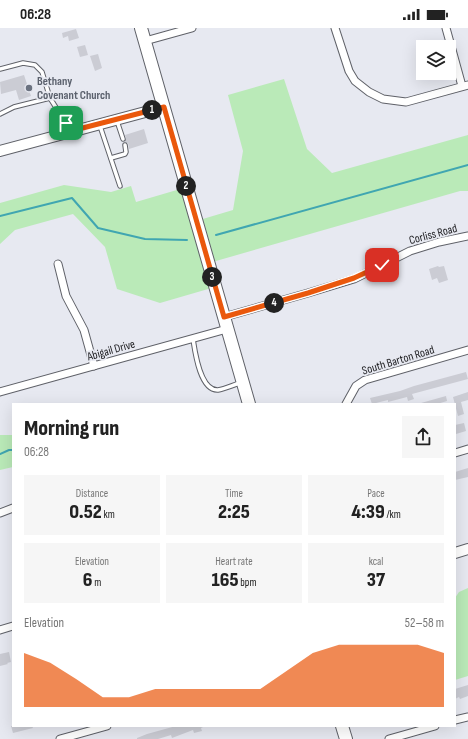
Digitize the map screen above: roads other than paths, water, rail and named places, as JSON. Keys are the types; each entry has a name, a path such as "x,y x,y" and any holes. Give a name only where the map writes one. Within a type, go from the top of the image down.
{"main road":[{"path":"141,28 249,403"},
{"path":"342,727 346,739"}],"street":[{"path":"145,41 192,28"},
{"path":"335,28 349,71 355,80 369,92 383,99 406,102 465,85 446,28"},
{"path":"0,151 164,107"},
{"name":"Corliss Road","path":"224,317 348,281 410,251 439,242 468,236"},
{"path":"58,264 66,296 84,330 94,366"},
{"name":"Abigail Drive","path":"0,392 227,329"},
{"name":"South Barton Road","path":"347,403 356,386 365,380 468,350"},
{"path":"456,453 468,450"},
{"path":"0,513 12,508"},
{"path":"456,553 468,549"},
{"path":"0,630 12,626"},
{"path":"456,720 468,717"},
{"path":"60,739 103,727"},
{"path":"388,739 431,727"}],"lane":[{"path":"0,70 23,63 35,65 42,72 50,98 71,131"},
{"path":"0,114 14,107 50,98"},
{"path":"117,120 123,139"},
{"path":"100,124 120,186"},
{"path":"111,158 125,154 125,145"},
{"path":"193,338 200,371 205,382 211,389 218,390 243,382"}],"waterway":[{"path":"216,235 468,165"},
{"path":"0,216 72,198 98,228 145,239 187,240"},
{"path":"0,454 12,450"}],"place":[{"name":"Bethany Covenant Church","path":"29,88"}]}
